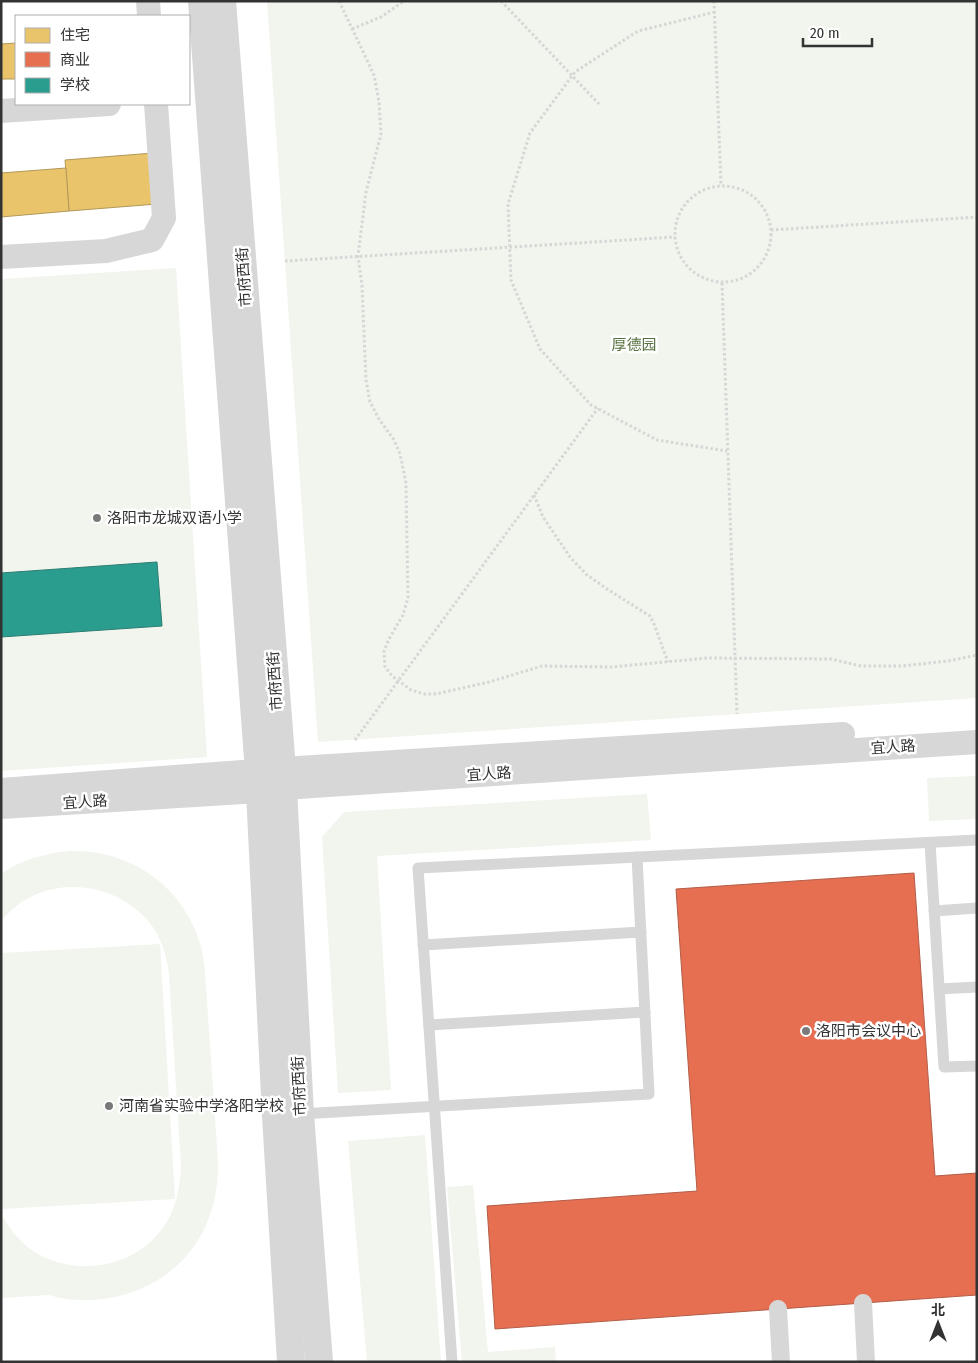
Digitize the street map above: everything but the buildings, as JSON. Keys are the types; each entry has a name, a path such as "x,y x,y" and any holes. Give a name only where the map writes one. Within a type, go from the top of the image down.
{"street":[{"path":"148,1 149,15"},
{"name":"市府西街","path":"202,1 271,780"},
{"name":"市府西街","path":"222,1 271,780 288,1115 291,1362"},
{"path":"1,111 94,105"},
{"path":"1,257 106,251 152,240 164,218 156,105"},
{"name":"宜人路","path":"1,807 271,780 977,726"},
{"name":"宜人路","path":"1,790 271,780 977,742"},
{"name":"市府西街","path":"288,1115 319,1362"},
{"path":"863,1303 866,1362"},
{"path":"778,1309 781,1362"}],"lane":[{"path":"452,1362 418,868 977,840"},
{"path":"930,842 944,1067 977,1066"},
{"path":"288,1115 649,1094 637,857"},
{"path":"934,910 977,908"},
{"path":"423,945 641,932"},
{"path":"939,989 977,987"},
{"path":"429,1025 645,1012"}],"path":[{"path":"339,1 374,75 379,102 381,134 366,192 358,256 362,286 366,380 370,402 394,440 400,454 406,483 408,598 403,615 384,651 385,668 392,676 411,690 424,694 436,694 489,682 542,666 611,667 708,658 831,659 861,666 902,666 948,661 977,655"},
{"path":"352,29 381,17 404,1"},
{"path":"501,1 599,104"},
{"path":"714,1 721,186"},
{"path":"715,12 638,30 575,72 530,133 508,204 512,280 540,349 591,405 658,440 727,451"},
{"path":"721,186 736,188 750,194 762,205 769,219 772,234 769,249 762,263 751,274 737,281 722,283 705,280 691,271 681,258 675,243 675,226 680,211 691,198 704,190 721,186"},
{"path":"771,230 977,217"},
{"path":"285,261 675,237"},
{"path":"722,283 737,714"},
{"path":"355,740 598,408"},
{"path":"534,495 543,517 570,557 587,575 650,616 668,662"}],"green space":[{"name":"厚德园","path":"267,1 977,1 977,698 318,742"},
{"name":"洛阳市龙城双语小学","path":"176,268 207,757 1,771 1,279"},
{"path":"977,776 977,819 929,821 927,778"},
{"path":"647,794 651,840 377,856 391,1090 338,1093 322,837 344,812"},
{"path":"69,851 106,855 139,868 152,876 174,896 191,921 200,944 205,967 218,1162 217,1187 206,1225 186,1257 157,1280 141,1289 105,1299 68,1299 49,1295 1,1298 1,1214 24,1243 33,1251 49,1259 85,1266 103,1265 120,1260 151,1242 163,1228 171,1214 180,1182 181,1166 169,974 163,946 149,922 133,907 115,896 95,890 74,887 54,889 34,895 16,906 1,922 1,874 34,858"},
{"path":"160,944 175,1199 1,1209 1,953"},
{"path":"425,1135 441,1362 367,1362 348,1141"},
{"path":"473,1185 488,1352 555,1347 556,1362 462,1362 447,1187"}],"place":[{"name":"洛阳市龙城双语小学","path":"97,518"},
{"name":"洛阳市会议中心","path":"806,1031"},
{"name":"河南省实验中学洛阳学校","path":"109,1106"}]}
